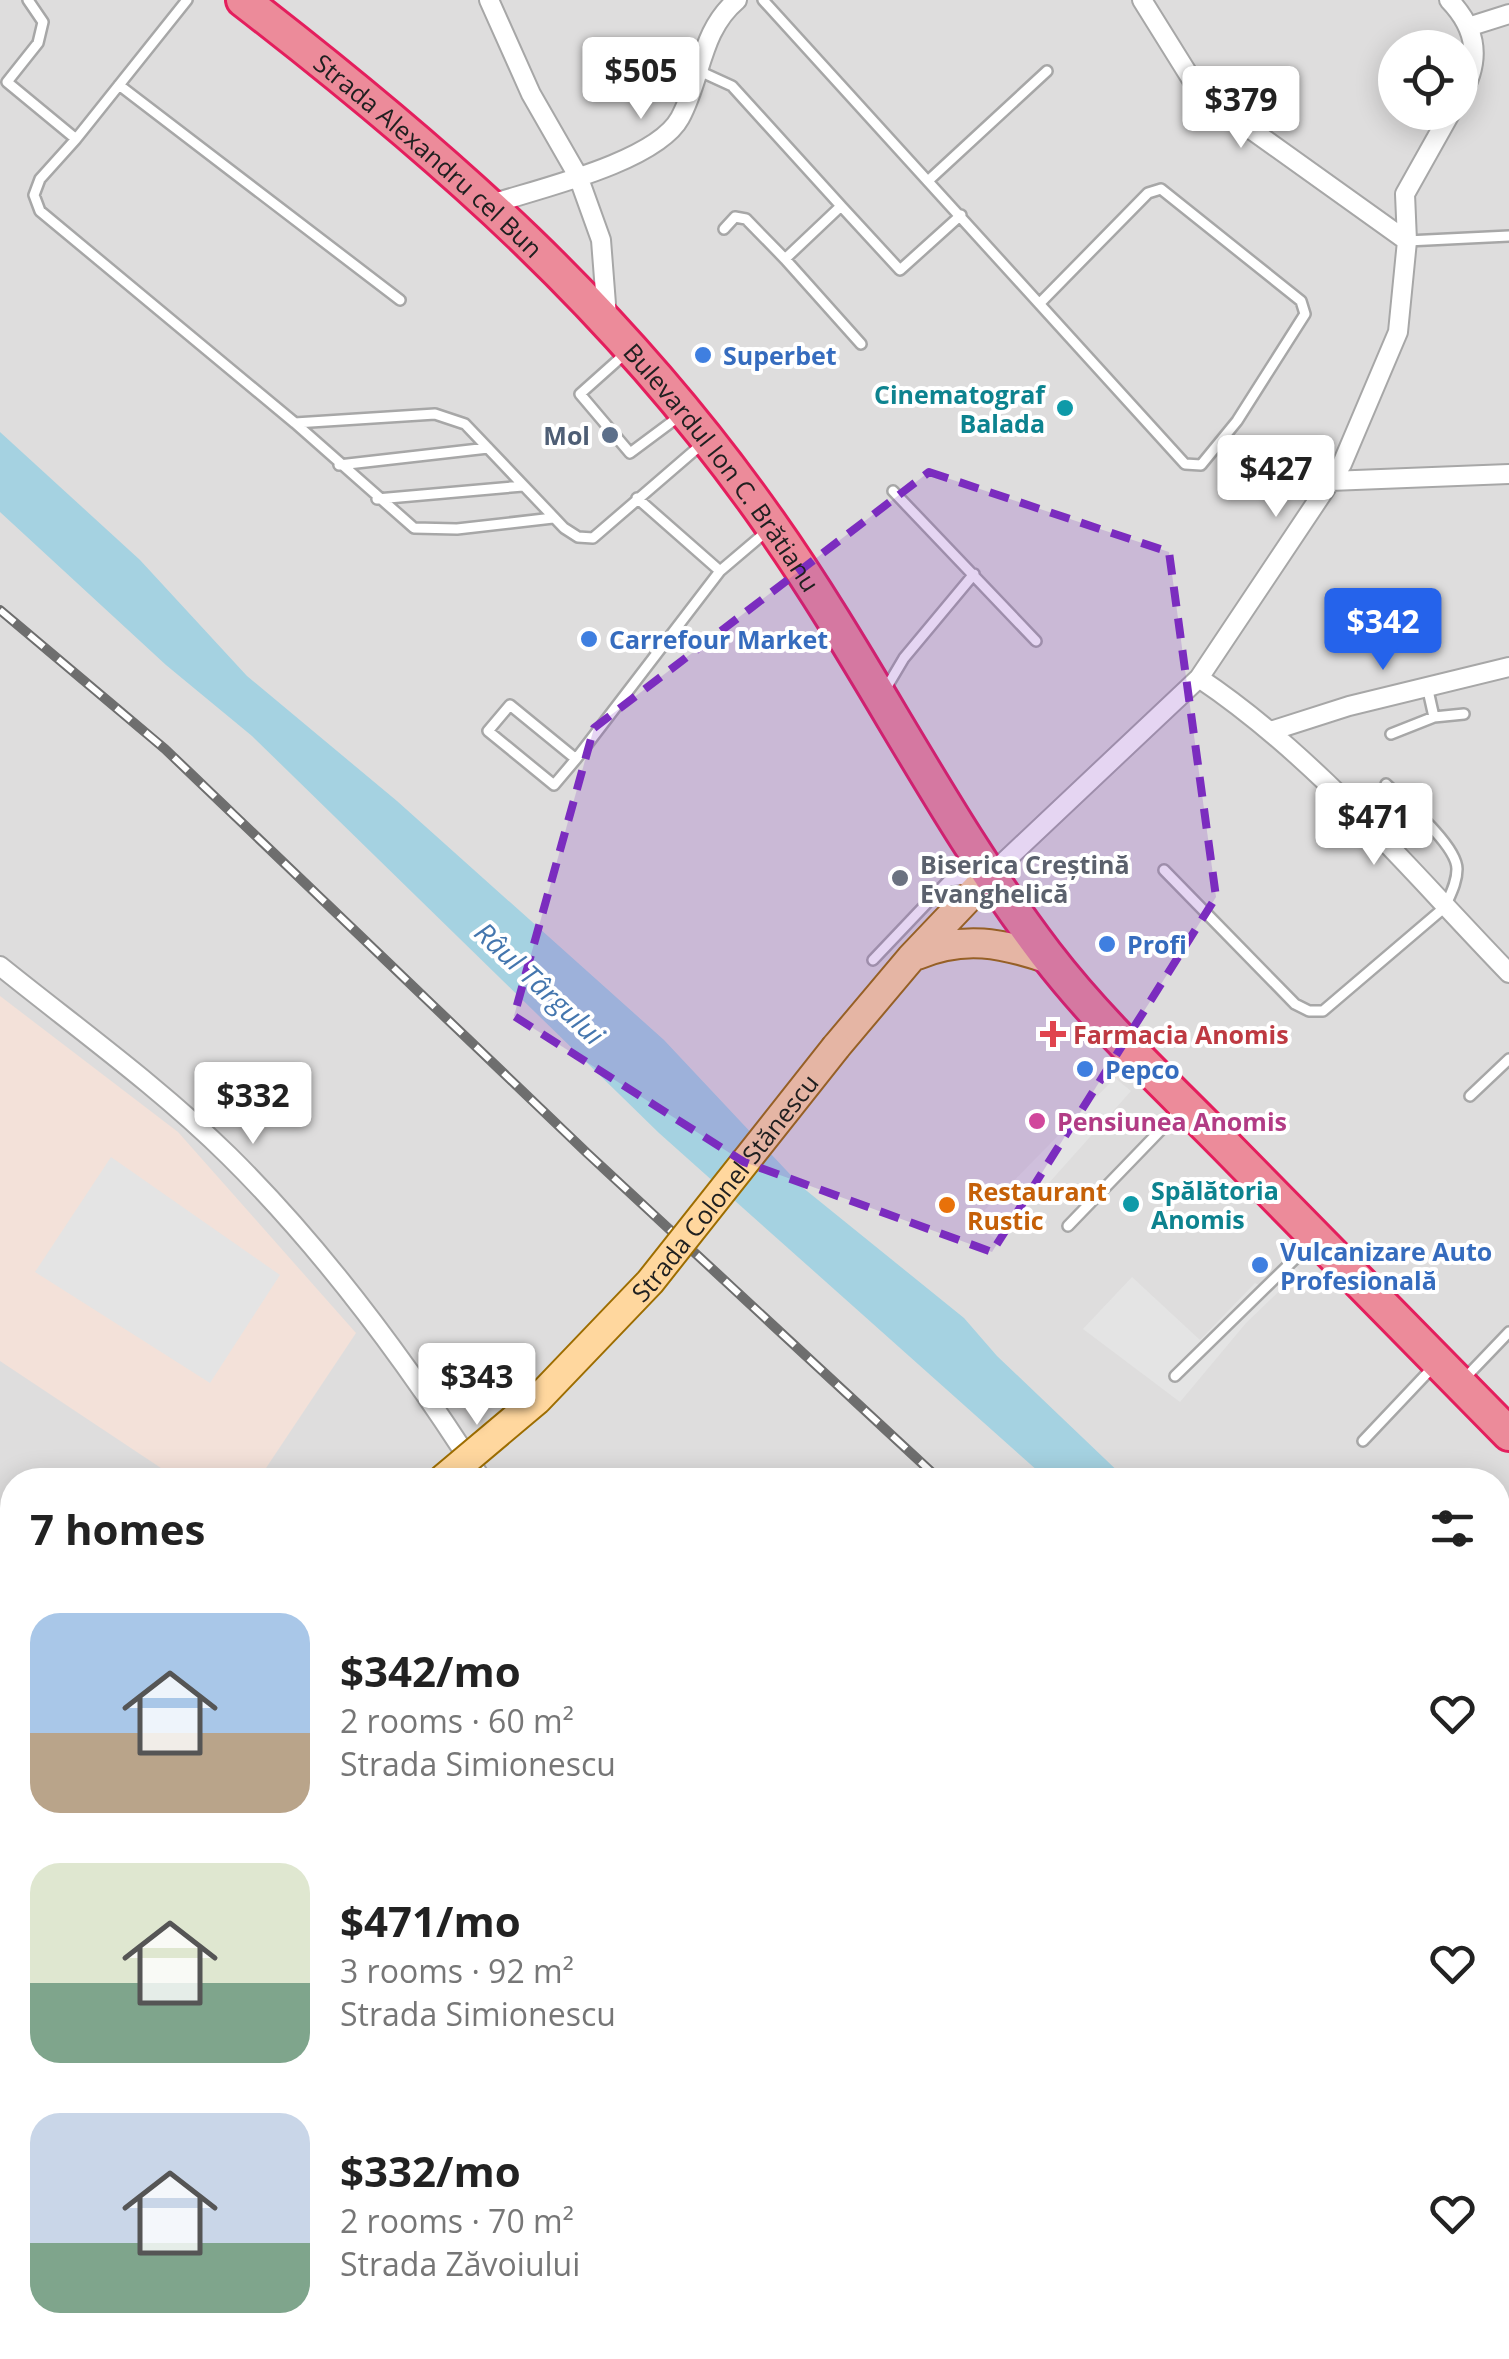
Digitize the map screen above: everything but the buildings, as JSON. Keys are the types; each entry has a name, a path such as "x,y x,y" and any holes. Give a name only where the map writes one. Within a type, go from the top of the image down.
{"highway":[{"name":"Strada Alexandru cel Bun","path":"243,0 491,204 607,318"},
{"name":"Bulevardul Ion C. Brătianu","path":"607,318 686,412 772,526 989,876 1049,958 1185,1104 1509,1434"}],"main road":[{"name":"Strada Colonel Stănescu","path":"456,1468 538,1400 638,1296 836,1046 911,958 989,876"},
{"path":"911,958 940,945 970,940 1006,945 1049,958"}],"street":[{"name":"Bulevardul Ion C. Brătianu","path":"489,0 531,94 578,176 602,240 607,318"},
{"path":"1142,0 1200,94 1407,241"},
{"path":"1449,0 1469,30"},
{"path":"491,204 578,176 668,135 680,117 710,33 733,1"},
{"path":"1468,26 1509,14"},
{"path":"989,876 1199,678 1330,481 1398,332 1407,241 1405,194 1440,130"},
{"path":"1330,481 1509,474"},
{"path":"1271,731 1426,686 1509,668"},
{"path":"1199,678 1271,731 1509,973"},
{"path":"0,966 164,1098 229,1156 328,1266 433,1402 474,1468"}],"lane":[{"path":"28,0 43,22 42,32 8,82 76,139"},
{"path":"186,0 40,179 34,196 40,212 414,528 457,530 553,518"},
{"path":"763,0 1186,464 1201,465 1236,421 1304,314 1301,301 1161,189 1148,193 1042,302"},
{"path":"697,70 732,86 900,270 960,215"},
{"path":"929,180 1047,71"},
{"path":"119,85 400,300"},
{"path":"785,259 840,206"},
{"path":"724,228 735,218 746,219 861,344"},
{"path":"1407,241 1509,236"},
{"path":"633,347 580,394 630,453 686,412"},
{"path":"294,423 436,414 465,424 553,518 578,537 593,538 708,440"},
{"path":"339,465 488,448"},
{"path":"376,498 523,486"},
{"path":"893,491 1036,640"},
{"path":"637,498 720,571"},
{"path":"576,759 510,704 488,731 554,785 576,759 720,571 772,526"},
{"path":"881,697 904,658 974,574"},
{"path":"1426,686 1434,717"},
{"path":"1390,734 1434,717 1464,714"},
{"path":"1164,870 1295,1004 1309,1011 1324,1010 1445,907 1458,865 1450,848 1386,784"},
{"path":"873,960 948,880 989,876"},
{"path":"1470,1096 1509,1058"},
{"path":"1068,1226 1185,1104"},
{"path":"1174,1376 1316,1237"},
{"path":"1363,1441 1449,1373 1509,1332"}],"highlighted area":[{"path":"929,472 1169,552 1216,897 992,1252 744,1162 514,1016 594,728"}],"shaded area":[{"path":"0,0 1509,0 1509,1468 0,1468"},
{"path":"0,996 178,1132 356,1333 266,1468 161,1468 0,1361"},
{"path":"1115,1078 1131,1091 997,1241 974,1221"},
{"path":"111,1157 280,1275 210,1383 35,1272"},
{"path":"1286,1256 1300,1271 1246,1323 1180,1402 1083,1329 1132,1277 1200,1340 1255,1283 1261,1286"}],"water":[{"name":"Râul Târgului","path":"0,432 140,560 247,676 397,801 664,1040 802,1187 964,1318 997,1356 1114,1468 1035,1468 659,1133 252,736 166,665 0,512"}],"railway":[{"path":"0,610 165,749 587,1153 927,1468"}],"place":[{"name":"Superbet","path":"703,355"},
{"name":"Cinematograf Balada","path":"1065,408"},
{"name":"Mol","path":"610,435"},
{"name":"Carrefour Market","path":"589,639"},
{"name":"Biserica Creștină Evanghelică","path":"900,878"},
{"name":"Profi","path":"1107,944"},
{"name":"Farmacia Anomis","path":"1053,1034"},
{"name":"Pepco","path":"1085,1069"},
{"name":"Pensiunea Anomis","path":"1037,1121"},
{"name":"Spălătoria Anomis","path":"1131,1204"},
{"name":"Restaurant Rustic","path":"947,1205"},
{"name":"Vulcanizare Auto Profesională","path":"1260,1265"}]}
